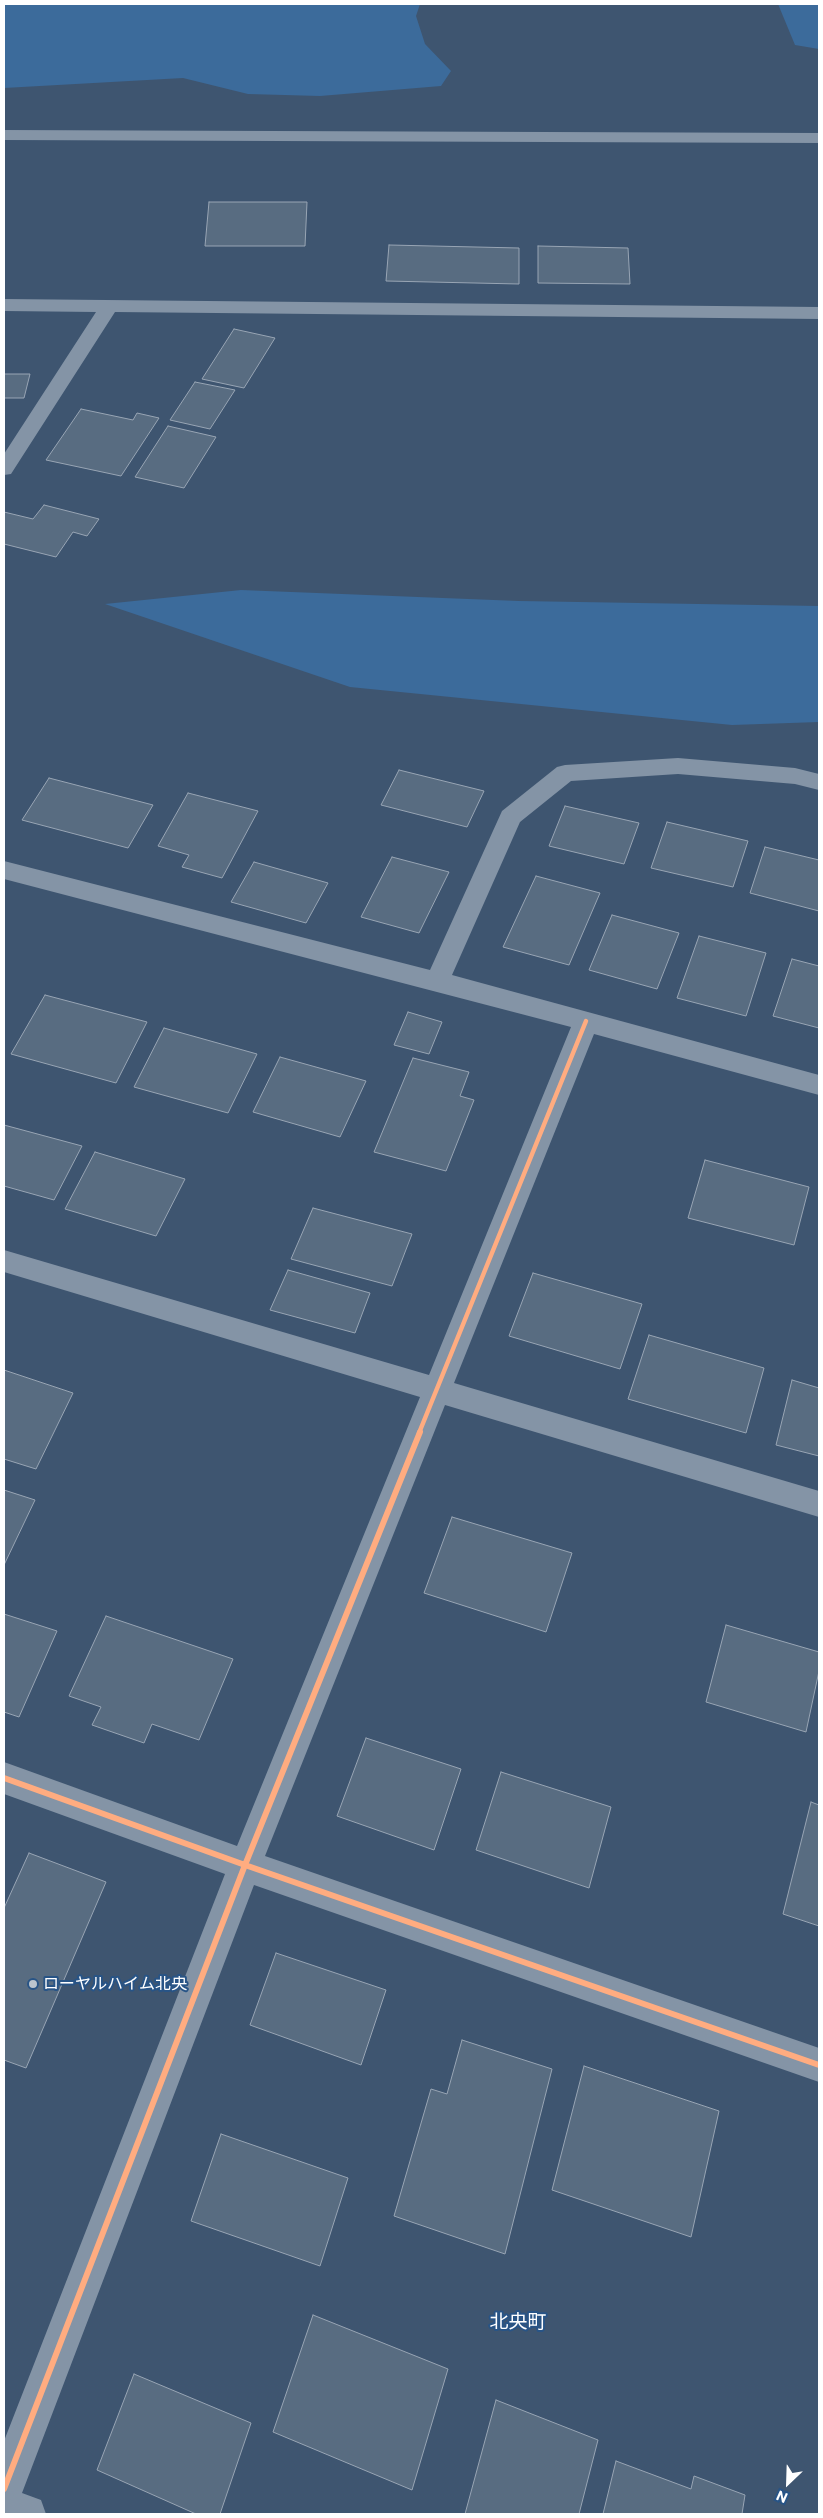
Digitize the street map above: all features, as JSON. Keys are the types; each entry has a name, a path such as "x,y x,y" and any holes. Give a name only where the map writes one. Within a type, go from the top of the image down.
{"street":[{"path":"4,305 819,312"},
{"path":"4,469 109,307"},
{"path":"437,981 510,817 565,773 678,766 795,776 819,782"},
{"path":"4,870 437,981 819,1084"},
{"path":"4,2489 245,1865 586,1021"},
{"path":"4,1261 819,1504"},
{"path":"4,1778 245,1865 819,2064"},
{"path":"4,2504 27,2514"}],"lane":[{"path":"4,134 819,138"}],"shaded area":[{"path":"4,4 420,4 416,16 425,44 451,71 441,86 320,96 248,94 183,78 4,88"},
{"path":"778,4 819,4 819,49 795,45"},
{"path":"241,590 519,601 819,606 819,722 732,725 350,687 105,604"}],"building":[{"path":"209,202 307,202 305,246 205,246"},
{"path":"389,245 519,248 519,284 386,281"},
{"path":"538,246 628,248 630,284 538,283"},
{"path":"234,329 275,338 244,388 202,379"},
{"path":"4,374 30,374 24,398 4,398"},
{"path":"195,382 235,390 210,429 170,420"},
{"path":"81,409 133,420 137,413 159,418 121,476 46,460"},
{"path":"168,426 216,437 184,488 135,477"},
{"path":"44,505 99,519 87,536 73,532 56,557 4,544 4,512 33,519"},
{"path":"399,770 484,791 467,827 381,805"},
{"path":"49,778 153,805 128,848 22,820"},
{"path":"188,793 258,811 222,878 182,867 189,855 158,846"},
{"path":"565,806 639,823 624,864 549,846"},
{"path":"667,822 748,841 733,887 651,868"},
{"path":"765,847 819,860 819,911 750,893"},
{"path":"392,857 449,872 419,933 361,917"},
{"path":"254,862 328,883 306,923 231,902"},
{"path":"536,876 600,893 569,965 503,947"},
{"path":"612,915 679,933 657,989 589,970"},
{"path":"699,936 766,953 746,1016 677,998"},
{"path":"792,959 819,966 819,1028 773,1016"},
{"path":"45,995 147,1022 116,1083 11,1054"},
{"path":"408,1012 442,1022 429,1054 394,1045"},
{"path":"164,1028 257,1054 228,1113 134,1087"},
{"path":"280,1057 366,1081 340,1137 253,1112"},
{"path":"413,1058 469,1072 460,1096 474,1100 446,1171 374,1152"},
{"path":"4,1125 82,1146 54,1200 4,1186"},
{"path":"95,1152 185,1179 156,1236 65,1209"},
{"path":"705,1160 809,1187 794,1245 688,1218"},
{"path":"313,1208 412,1234 392,1286 291,1259"},
{"path":"288,1270 370,1293 355,1333 270,1310"},
{"path":"533,1273 642,1304 620,1369 509,1336"},
{"path":"649,1335 764,1368 746,1433 628,1399"},
{"path":"4,1370 73,1393 36,1469 4,1459"},
{"path":"792,1380 819,1388 819,1456 776,1445"},
{"path":"4,1490 35,1500 4,1565"},
{"path":"452,1517 572,1553 546,1632 424,1593"},
{"path":"4,1614 57,1631 19,1717 4,1712"},
{"path":"106,1616 233,1659 199,1740 152,1724 144,1743 92,1725 101,1707 69,1696"},
{"path":"726,1625 819,1652 819,1671 806,1732 706,1702"},
{"path":"366,1738 461,1769 434,1850 337,1816"},
{"path":"501,1772 611,1807 589,1888 476,1850"},
{"path":"811,1802 819,1805 819,1926 783,1914"},
{"name":"ローヤルハイム北央","path":"29,1853 106,1882 26,2068 4,2060 4,1908"},
{"path":"276,1953 386,1990 361,2065 250,2025"},
{"path":"462,2040 552,2069 505,2254 394,2216 431,2089 447,2094"},
{"path":"584,2066 719,2111 691,2237 552,2190"},
{"path":"221,2134 348,2178 320,2266 191,2221"},
{"path":"313,2315 448,2369 412,2490 273,2432"},
{"path":"134,2374 251,2423 220,2514 196,2514 97,2470"},
{"path":"496,2400 598,2440 579,2514 465,2514"},
{"path":"616,2461 691,2489 694,2476 745,2495 742,2514 603,2514"}],"cycle path":[{"path":"4,2489 245,1865 586,1021"},
{"path":"4,1778 245,1865 819,2065"}],"place":[{"name":"ローヤルハイム北央","path":"33,1984"}],"district":[{"name":"北央町","path":"518,2322"}]}
